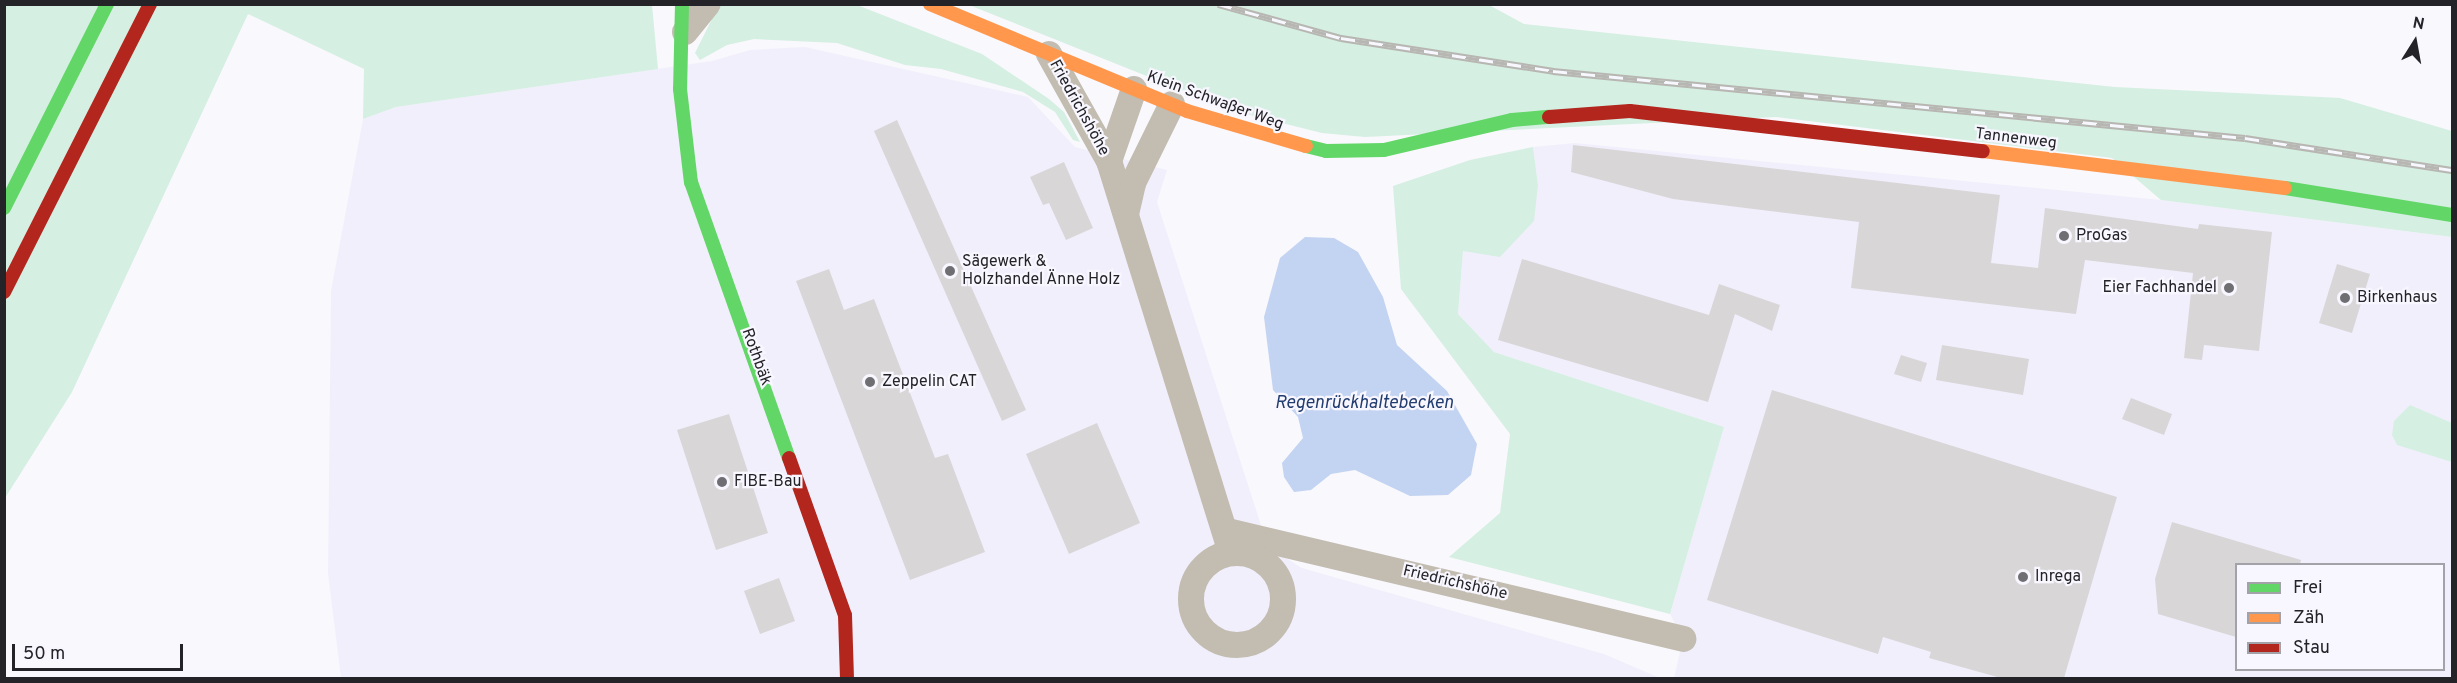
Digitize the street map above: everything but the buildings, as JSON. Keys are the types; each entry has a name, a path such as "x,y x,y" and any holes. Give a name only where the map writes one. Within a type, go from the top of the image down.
{"main road":[{"path":"4,208 107,4"},
{"path":"4,292 150,4"},
{"name":"Rothbäk","path":"682,4 684,32 680,89 692,182 845,615 847,678"},
{"name":"Klein Schwaßer Weg","path":"930,4 1172,105 1252,134 1326,151 1384,150 1512,120 1574,112"},
{"name":"Tannenweg","path":"1574,112 1688,117 2215,177 2452,215"}],"street":[{"path":"684,32 708,4"},
{"name":"Friedrichshöhe","path":"1049,54 1109,161 1229,542 1683,639"},
{"name":"Friedrichshöhe","path":"1109,161 1134,89"},
{"path":"1126,214 1133,183 1172,105"}],"shaded area":[{"path":"805,47 1028,97 1075,147 1167,170 1157,202 1268,547 1302,568 1604,654 1660,678 341,678 328,574 331,291 363,119 396,107 712,61 750,50"},
{"path":"1575,143 2161,200 2452,237 2452,678 1674,678 1683,639 1670,614 1724,427 1494,352 1458,314 1463,251 1538,185 1533,147"}],"green space":[{"path":"5,5 652,5 658,69 396,107 363,119 364,69 248,14 72,392 5,498"},
{"path":"719,5 857,5 982,54 1049,99 1064,112 1080,142 1073,140 1055,112 1023,92 941,69 905,65 837,43 754,39 727,45 700,60 695,53"},
{"path":"969,5 1489,5 1524,24 2115,87 2340,98 2452,131 2452,237 2161,200 2112,158 1776,117 1365,137 1322,133 1234,111"},
{"path":"1533,147 1538,185 1534,221 1500,257 1463,251 1458,314 1494,352 1724,427 1670,614 1449,557 1500,513 1510,434 1401,289 1393,186 1470,160"},
{"path":"2410,405 2452,423 2452,462 2397,445 2392,435 2394,421"}],"water":[{"name":"Regenrückhaltebecken","path":"1305,237 1334,238 1358,252 1383,297 1397,345 1447,391 1477,444 1471,475 1448,495 1410,496 1355,470 1331,474 1311,490 1294,492 1284,477 1282,463 1303,438 1298,417 1273,390 1264,317 1280,258"}],"railway":[{"path":"1218,4 1341,38 1553,71 2245,138 2452,170"}],"traffic: fast":[{"path":"4,208 107,4"},
{"path":"682,4 680,89 691,182 789,458"},
{"path":"1306,146 1326,151 1384,150 1512,120 1549,117"},
{"path":"2285,188 2452,215"}],"traffic: slow":[{"path":"930,4 1187,111 1306,146"},
{"path":"1983,151 2285,188"}],"traffic: jam":[{"path":"4,292 150,4"},
{"path":"1549,117 1630,111 1983,151"},
{"path":"789,458 845,615 847,678"}],"place":[{"name":"ProGas","path":"2064,236"},
{"name":"Sägewerk & Holzhandel Änne Holz","path":"950,271"},
{"name":"Eier Fachhandel","path":"2229,288"},
{"name":"Birkenhaus","path":"2345,298"},
{"name":"Zeppelin CAT","path":"870,382"},
{"name":"FIBE-Bau","path":"722,482"},
{"name":"Inrega","path":"2023,577"}]}
